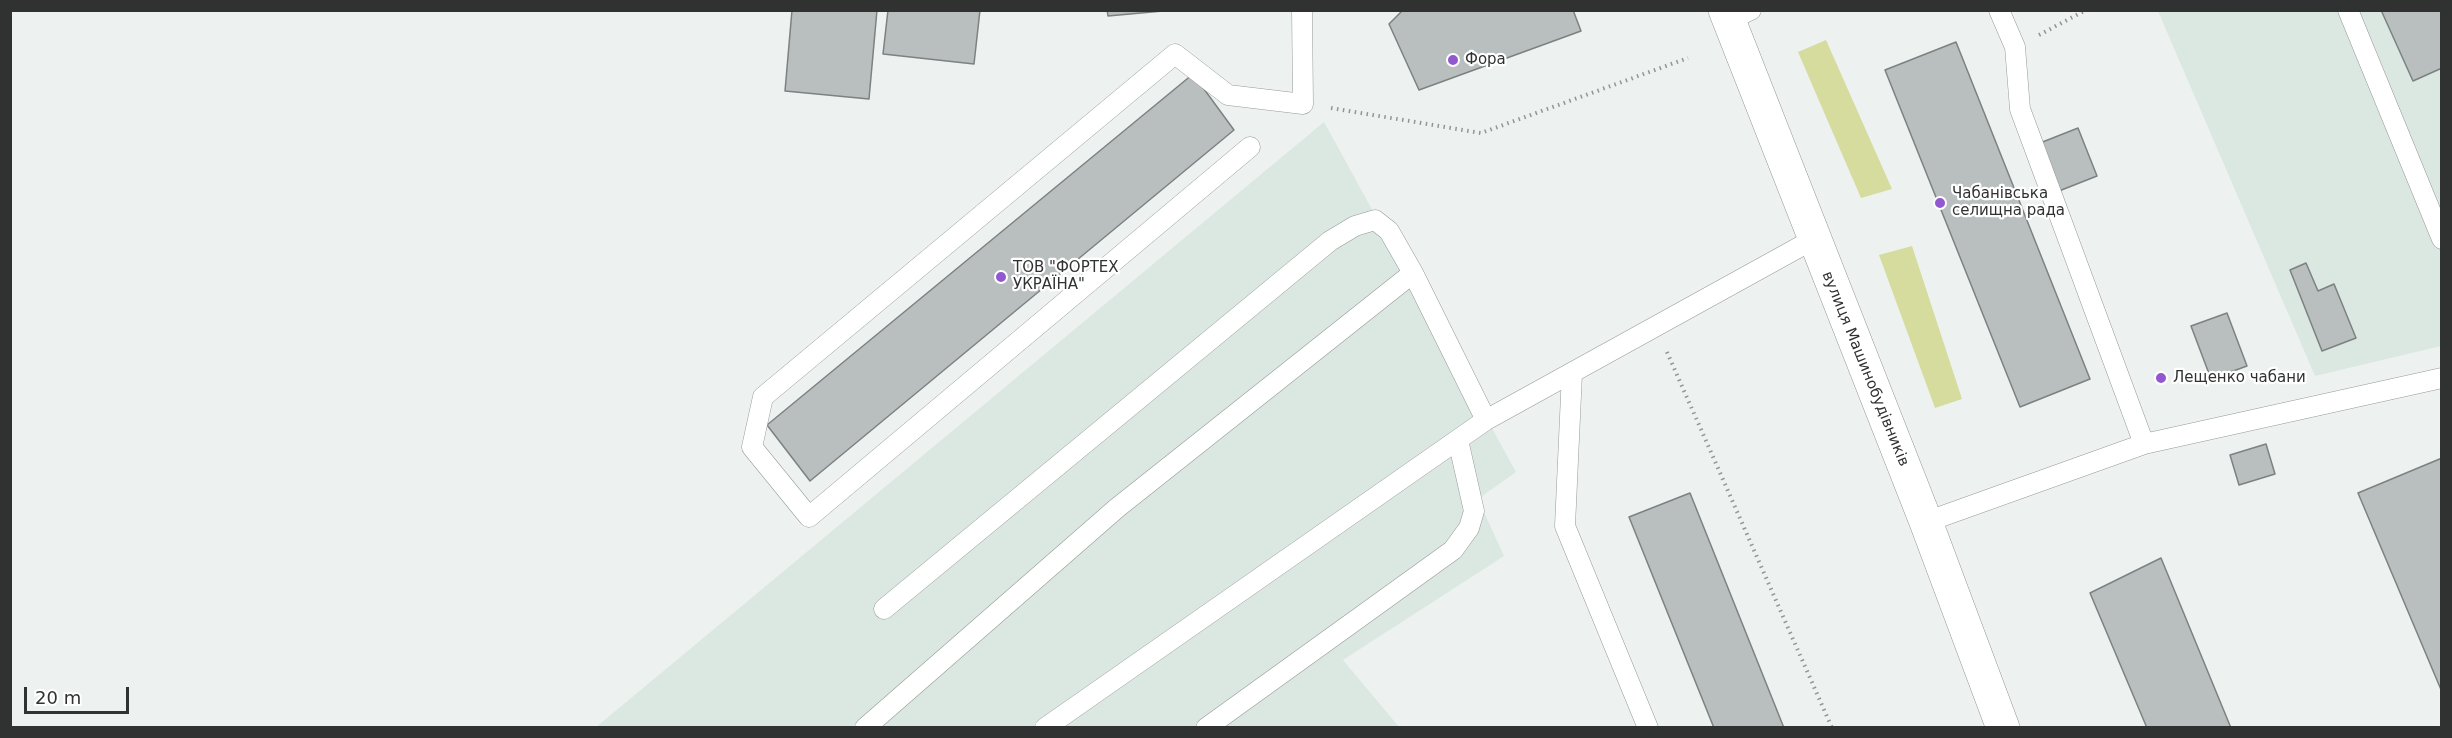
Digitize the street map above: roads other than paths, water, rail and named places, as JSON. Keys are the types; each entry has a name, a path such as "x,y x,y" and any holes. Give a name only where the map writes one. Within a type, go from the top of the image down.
{"street":[{"name":"вулиця Машинобудівників","path":"1735,14 1814,239 1926,522 2003,728"}],"lane":[{"path":"1250,147 809,517 752,447 763,397 1175,54 1228,95 1303,104 1302,10"},
{"path":"2000,10 2015,47 2020,109 2144,444"},
{"path":"2348,10 2442,239"},
{"path":"884,609 1330,241 1354,226 1375,220 1389,231 1413,273 1486,420"},
{"path":"1045,728 1486,420 1814,239"},
{"path":"865,728 1117,508 1413,273"},
{"path":"1572,373 1565,526 1648,728"},
{"path":"1926,522 2144,444 2442,378"},
{"path":"1206,728 1453,550 1469,528 1474,511 1458,440"}],"place":[{"name":"Фора","path":"1453,60"},
{"name":"Чабанівська селищна рада","path":"1940,203"},
{"name":"ТОВ \"ФОРТЕХ УКРАЇНА\"","path":"1001,277"},
{"name":"Лещенко чабани","path":"2161,378"}]}
